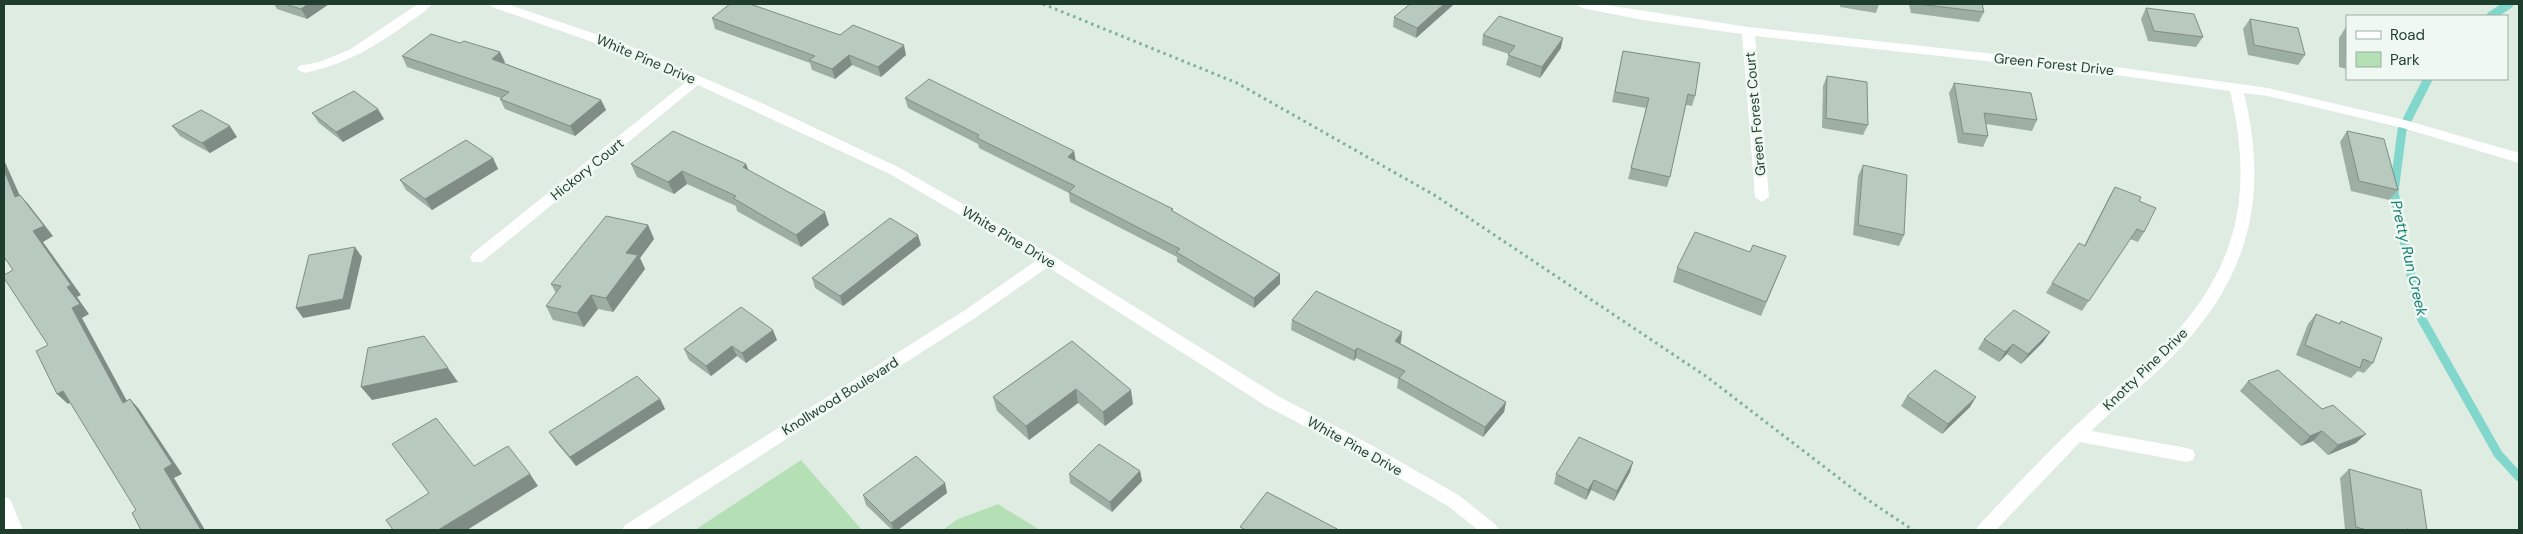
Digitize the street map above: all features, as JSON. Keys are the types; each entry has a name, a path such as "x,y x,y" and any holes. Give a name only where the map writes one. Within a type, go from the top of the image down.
{"street":[{"path":"304,69 331,64 360,51 426,4"},
{"name":"White Pine Drive","path":"496,4 602,40 696,80 895,171 1048,260 1272,401 1367,451 1454,501 1490,530"},
{"name":"Green Forest Drive","path":"1582,4 1643,16 1748,31 2123,72 2236,87 2368,114 2519,158"},
{"name":"Green Forest Court","path":"1748,31 1762,197"},
{"name":"Hickory Court","path":"477,258 696,80"},
{"name":"Knotty Pine Drive","path":"1985,530 2078,435 2186,332 2209,301 2227,269 2239,241 2247,212 2250,183 2248,144 2236,87"},
{"name":"Knollwood Boulevard","path":"631,530 970,314 1048,260"},
{"path":"2078,435 2187,455"},
{"path":"4,504 14,530"}],"path":[{"path":"1043,4 1237,83 1436,196 1707,377 1865,498 1913,530"}],"green space":[{"path":"801,460 862,530 695,530"},
{"path":"998,504 1040,530 943,530 956,520"}],"building":[{"path":"285,4 308,4 301,9"},
{"path":"730,4 750,4 840,35 853,25 904,45 878,67 849,55 832,69 809,60 815,56 712,18"},
{"path":"1410,4 1444,4 1417,28 1394,17"},
{"path":"1918,4 1982,4 1984,12"},
{"path":"2146,8 2194,14 2203,37 2154,31"},
{"path":"1499,16 1563,38 1542,67 1508,55 1515,46 1483,35"},
{"path":"2250,19 2298,28 2305,55 2254,45"},
{"path":"431,34 460,43 464,41 500,52 492,59 601,100 570,126 500,99 509,92 402,56"},
{"path":"1623,51 1700,63 1695,96 1688,94 1670,177 1631,168 1649,98 1615,92"},
{"path":"1827,76 1867,82 1868,125 1826,118"},
{"path":"929,79 1074,151 1068,157 1173,209 1171,210 1280,274 1254,298 1176,252 1180,249 1069,192 1075,186 977,138 979,135 905,98"},
{"path":"1954,83 2031,93 2037,120 1984,113 1988,136 1963,133"},
{"path":"354,91 378,109 336,132 312,113"},
{"path":"201,110 230,126 202,143 172,126"},
{"path":"673,131 746,164 743,167 825,212 796,235 733,198 736,196 682,171 668,182 631,164"},
{"path":"2347,131 2384,139 2398,190 2359,181"},
{"path":"466,140 493,158 425,199 400,180"},
{"path":"1863,165 1907,175 1904,235 1858,225"},
{"path":"4,170 15,197 20,195 44,226 33,231 71,285 67,287 80,304 72,308 123,403 130,399 172,464 164,469 201,530 141,530 132,513 136,510 63,391 57,394 36,351 48,345 4,278 4,275 13,270 4,257"},
{"path":"2115,187 2141,197 2139,201 2156,208 2144,232 2137,229 2089,301 2052,283 2079,243 2085,246"},
{"path":"606,216 648,225 626,253 638,255 606,298 591,295 577,313 546,306 561,286 551,284"},
{"path":"890,218 918,235 840,296 812,278"},
{"path":"1695,232 1750,252 1753,245 1786,256 1766,302 1677,268"},
{"path":"355,247 343,299 296,308 309,255"},
{"path":"1316,291 1402,332 1395,341 1506,402 1485,427 1399,378 1405,371 1357,348 1355,351 1292,320"},
{"path":"741,307 773,330 742,353 732,346 706,366 684,349"},
{"path":"2014,310 2050,332 2028,354 2013,344 2005,352 1984,339"},
{"path":"2316,314 2340,324 2341,321 2382,338 2373,363 2363,359 2360,368 2305,345"},
{"path":"424,336 448,368 361,387 368,348"},
{"path":"1072,341 1131,390 1103,412 1076,389 1026,426 993,397"},
{"path":"1935,370 1976,397 1948,424 1907,396"},
{"path":"2278,370 2322,409 2333,405 2366,434 2338,445 2322,431 2310,436 2248,381"},
{"path":"637,376 660,399 570,457 549,432"},
{"path":"436,418 474,466 508,446 530,474 438,530 393,530 386,520 429,493 392,444"},
{"path":"1579,437 1633,462 1617,491 1594,480 1588,490 1556,474"},
{"path":"1099,444 1140,471 1110,502 1069,474"},
{"path":"916,456 945,483 891,523 863,495"},
{"path":"2349,469 2421,490 2427,530 2367,530 2356,527"},
{"path":"1267,492 1339,530 1246,530 1240,527"}],"waterway":[{"name":"Pretty Run Creek","path":"2492,15 2509,4"},
{"name":"Pretty Run Creek","path":"2427,80 2402,130 2394,192 2419,314 2498,454 2519,477"}]}
